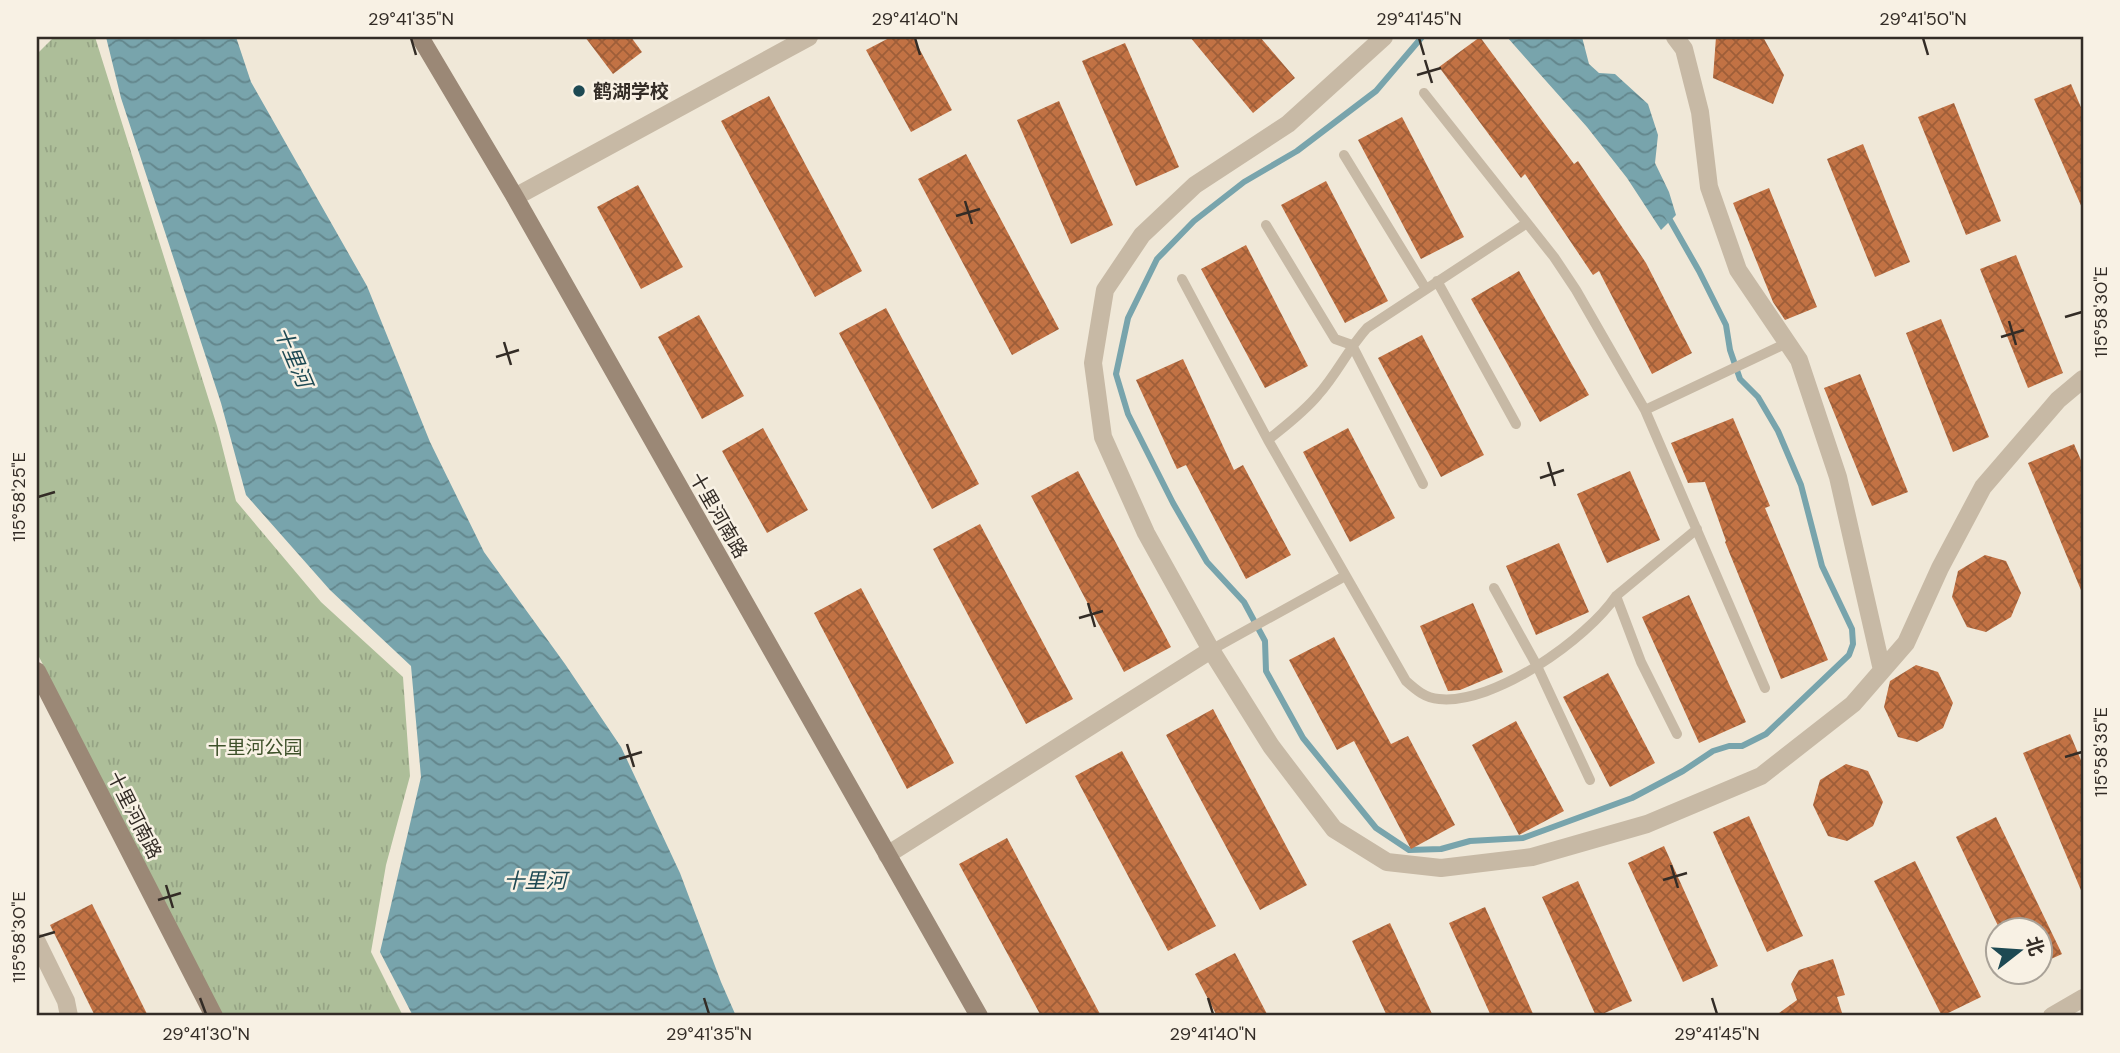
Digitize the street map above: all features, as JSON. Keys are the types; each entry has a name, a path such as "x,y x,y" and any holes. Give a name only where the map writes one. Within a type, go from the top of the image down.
{"street":[{"name":"十里河南路","path":"420,37 515,197 979,1016"},
{"path":"515,197 808,37"},
{"path":"1384,37 1288,124 1195,185 1142,235 1105,290 1093,363 1103,438 1146,533 1211,650 1271,746 1334,828 1387,862 1441,868 1532,856 1647,824 1760,776 1853,704 1906,643 1940,568 1983,487 2058,400 2083,379"},
{"path":"1675,37 1684,49 1700,112 1709,187 1738,270 1799,360 1838,477 1882,670"},
{"path":"887,855 1211,650"},
{"name":"十里河南路","path":"37,671 215,1016"},
{"path":"37,942 66,1001 69,1016"},
{"path":"2052,1016 2083,998"}],"lane":[{"path":"1424,93 1554,257 1645,410 1765,688"},
{"path":"1344,155 1426,289"},
{"path":"1268,440 1317,397 1345,361 1352,345 1367,328 1527,223"},
{"path":"1266,225 1335,339 1352,345 1423,484"},
{"path":"1182,279 1345,576 1406,681 1421,694 1437,699 1461,699 1483,694 1537,666 1576,639 1607,609 1616,596 1697,529"},
{"path":"1437,281 1516,424"},
{"path":"1645,410 1787,343"},
{"path":"1211,650 1345,576"},
{"path":"1494,588 1537,666 1590,780"},
{"path":"1616,596 1640,662 1677,734"}],"green space":[{"name":"十里河公园","path":"54,37 95,37 217,426 236,501 321,602 403,677 410,776 386,865 371,952 403,1016 223,1016 37,653 37,54"}],"water":[{"name":"十里河","path":"106,37 236,37 251,82 367,286 430,442 484,552 621,747 680,873 736,1016 413,1016 380,952 421,777 411,666 330,590 246,495 221,403 121,98"},
{"path":"1507,37 1582,37 1589,64 1599,73 1615,74 1648,104 1658,135 1655,163 1669,192 1676,215 1661,230 1627,178 1587,127"}],"building":[{"path":"585,37 631,37 642,52 613,74"},
{"path":"891,37 913,37 952,110 911,132 866,50"},
{"path":"1190,37 1260,37 1295,78 1253,113"},
{"path":"1480,37 1574,164 1578,161 1646,263 1692,353 1652,374 1599,271 1593,275 1525,174 1521,178 1439,67"},
{"path":"1716,37 1763,37 1784,75 1773,104 1713,78"},
{"path":"1125,43 1179,167 1136,186 1082,61"},
{"path":"2071,84 2083,112 2083,210 2034,99"},
{"path":"769,96 862,271 815,297 721,121"},
{"path":"1059,101 1113,225 1071,244 1017,120"},
{"path":"1954,103 2001,221 1966,235 1918,117"},
{"path":"1402,117 1464,237 1421,259 1358,140"},
{"path":"1863,144 1910,262 1875,277 1827,159"},
{"path":"966,154 1059,329 1012,355 918,179"},
{"path":"1326,181 1388,301 1345,323 1281,205"},
{"path":"638,185 683,267 641,289 597,207"},
{"path":"1769,188 1817,307 1785,320 1773,302 1733,203"},
{"path":"1246,245 1308,366 1265,388 1201,269"},
{"path":"2016,255 2063,373 2028,388 1980,269"},
{"path":"1519,271 1589,395 1540,422 1471,299"},
{"path":"886,308 979,484 932,509 839,333"},
{"path":"699,315 744,396 702,419 658,337"},
{"path":"1941,319 1989,437 1953,452 1906,333"},
{"path":"1422,335 1484,455 1441,477 1378,358"},
{"path":"1183,359 1234,470 1243,465 1291,555 1246,579 1186,465 1177,469 1136,380"},
{"path":"1860,374 1908,492 1872,506 1824,388"},
{"path":"1733,418 1770,506 1765,508 1828,660 1781,679 1725,542 1705,482 1688,483 1671,443"},
{"path":"763,428 808,510 767,533 722,451"},
{"path":"1348,428 1395,518 1350,542 1303,452"},
{"path":"2074,444 2083,465 2083,595 2028,463"},
{"path":"1078,471 1171,647 1124,672 1031,496"},
{"path":"1630,471 1660,540 1607,563 1577,494"},
{"path":"980,524 1073,699 1026,724 933,549"},
{"path":"1559,543 1589,612 1536,635 1506,566"},
{"path":"1985,555 2006,561 2021,593 2011,617 1986,632 1967,627 1952,597 1958,571"},
{"path":"861,588 954,763 907,789 814,613"},
{"path":"1689,595 1746,722 1699,743 1642,617"},
{"path":"1473,603 1503,672 1460,690 1448,691 1420,626"},
{"path":"1334,637 1391,744 1408,736 1455,825 1411,849 1354,741 1337,750 1289,660"},
{"path":"1916,665 1938,672 1953,703 1943,728 1917,742 1898,737 1884,707 1890,681"},
{"path":"1608,673 1655,763 1610,787 1563,697"},
{"path":"1213,709 1307,885 1260,910 1166,735"},
{"path":"1516,721 1564,811 1519,835 1472,745"},
{"path":"2070,734 2083,765 2083,895 2023,753"},
{"path":"1122,751 1216,926 1168,951 1075,776"},
{"path":"1846,764 1868,771 1883,802 1873,826 1847,841 1828,836 1813,805 1820,780"},
{"path":"1749,816 1803,936 1767,952 1713,832"},
{"path":"1996,817 2044,916 1993,916 1956,837"},
{"path":"1007,838 1101,1016 1041,1016 959,864"},
{"path":"1664,846 1718,966 1683,982 1628,863"},
{"path":"1915,861 1981,997 1942,1016 1874,881"},
{"path":"1578,881 1632,1001 1598,1016 1542,897"},
{"path":"92,904 148,1016 95,1016 50,925"},
{"path":"1485,907 1534,1016 1491,1016 1449,923"},
{"path":"1390,923 1433,1016 1387,1016 1352,941"},
{"path":"2054,937 2062,954 2054,958"},
{"path":"1235,953 1268,1016 1217,1016 1195,974"},
{"path":"1833,959 1845,995 1837,997 1843,1016 1775,1016 1797,1000 1791,984 1799,970"}],"waterway":[{"path":"1422,37 1376,91 1297,151 1244,182 1194,221 1157,259 1128,318 1116,374 1128,414 1173,503 1207,562 1244,602 1265,641 1266,671 1303,738 1376,828 1409,850 1441,849 1470,841 1523,838 1632,798 1683,771 1713,751 1729,746 1742,746 1766,734 1849,655 1853,644 1852,629 1822,566 1801,485 1778,431 1758,397 1740,379 1730,350 1726,325 1666,213"}],"place":[{"name":"鹤湖学校","path":"579,91"}]}
